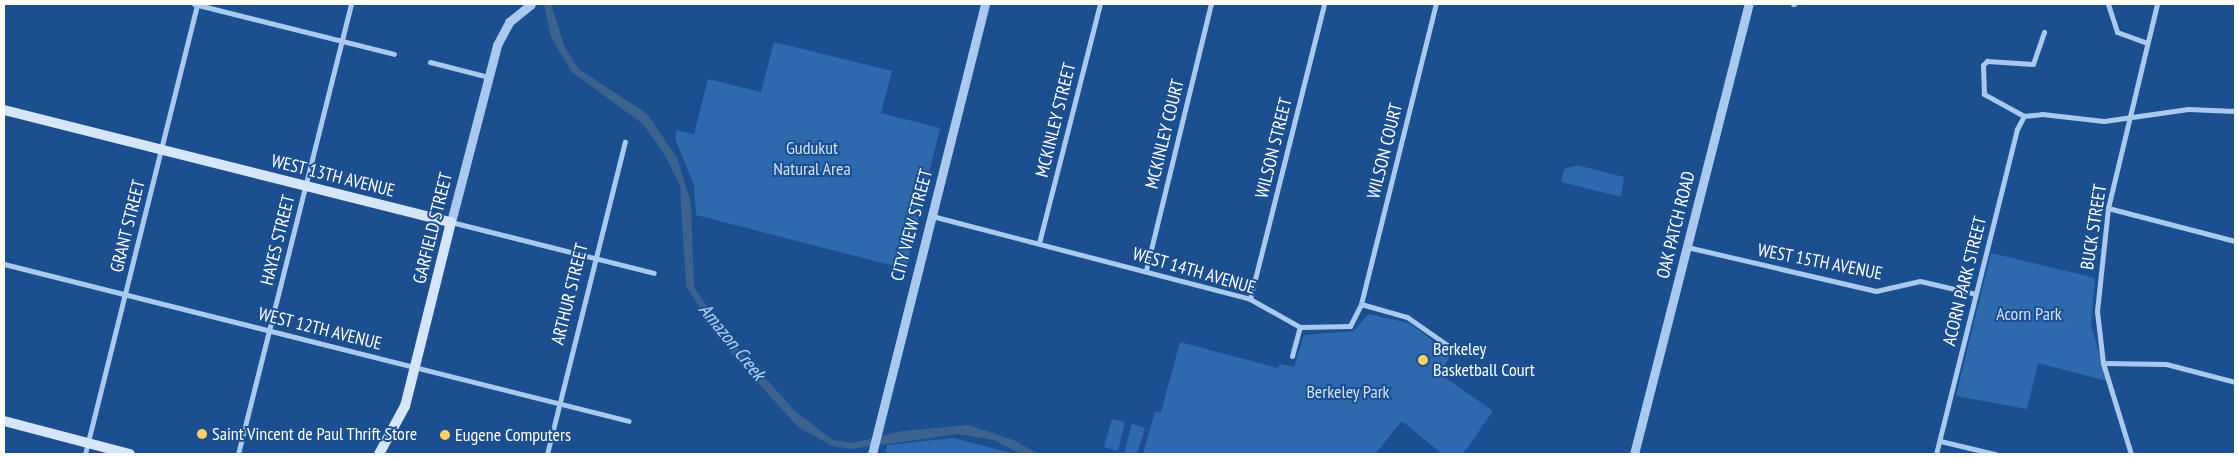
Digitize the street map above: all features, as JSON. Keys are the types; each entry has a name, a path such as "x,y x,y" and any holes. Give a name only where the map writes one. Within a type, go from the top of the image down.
{"main road":[{"name":"WEST 13TH AVENUE","path":"4,110 451,222"},
{"name":"GARFIELD STREET","path":"380,454 401,418 451,222"},
{"path":"4,421 130,454"}],"street":[{"path":"196,4 394,54"},
{"name":"GRANT STREET","path":"85,454 196,4"},
{"name":"HAYES STREET","path":"238,454 351,4"},
{"name":"GARFIELD STREET","path":"451,222 497,45 521,11 531,4"},
{"name":"CITY VIEW STREET","path":"872,454 985,4"},
{"name":"MCKINLEY STREET","path":"1039,244 1100,4"},
{"name":"MCKINLEY COURT","path":"1146,270 1211,4"},
{"name":"WILSON STREET","path":"1250,299 1324,4"},
{"name":"WILSON COURT","path":"1361,304 1436,4"},
{"name":"OAK PATCH ROAD","path":"1634,454 1749,4"},
{"path":"2108,4 2117,32 2147,43"},
{"name":"BUCK STREET","path":"2131,454 2103,363 2097,311 2108,208 2157,4"},
{"path":"2044,32 2036,63 1985,62 1981,87 1988,97 2024,116 2129,118 2188,109 2235,111"},
{"path":"430,62 489,77"},
{"name":"ACORN PARK STREET","path":"1936,454 2017,129 2024,116"},
{"name":"ARTHUR STREET","path":"547,454 625,142"},
{"path":"2108,208 2235,241"},
{"name":"WEST 14TH AVENUE","path":"932,216 1146,270 1250,299 1300,327"},
{"name":"WEST 13TH AVENUE","path":"451,222 654,273"},
{"name":"WEST 15TH AVENUE","path":"1687,247 1876,291 1920,281 1976,294"},
{"name":"WEST 12TH AVENUE","path":"4,264 629,421"},
{"path":"1292,356 1300,327 1350,326 1361,304 1407,317 1453,349"},
{"path":"2103,363 2166,364 2235,382"},
{"path":"1940,441 1995,454"}],"green space":[{"name":"Gudukut Natural Area","path":"774,42 892,71 881,113 940,128 906,269 696,215 694,185 675,139 677,130 694,134 708,79 761,92"},
{"path":"1577,165 1624,177 1621,197 1561,182 1564,169"},
{"name":"Acorn Park","path":"1991,253 2095,278 2091,325 2107,381 2038,363 2027,409 1956,396"},
{"name":"Berkeley Park","path":"1368,314 1409,323 1451,354 1440,374 1493,411 1463,454 1442,454 1402,421 1375,454 1143,454 1155,411 1161,412 1180,342 1278,368 1280,364 1294,367 1304,335 1354,331"},
{"path":"1112,419 1125,422 1118,451 1104,447"},
{"path":"1132,424 1145,428 1137,454 1124,453"},
{"path":"953,438 1016,454 885,454 887,445"}],"water":[{"name":"Amazon Creek","path":"544,4 551,4 565,48 579,69 647,114 677,158 691,203 694,287 727,336 797,413 833,440 853,443 902,431 969,425 1016,441 1038,454 1021,454 994,440 957,434 851,449 832,446 798,427 724,345 686,286 680,186 666,157 643,124 572,72 551,37"}],"place":[{"name":"Berkeley Basketball Court","path":"1423,360"},
{"name":"Saint Vincent de Paul Thrift Store","path":"202,434"},
{"name":"Eugene Computers","path":"445,435"}]}
